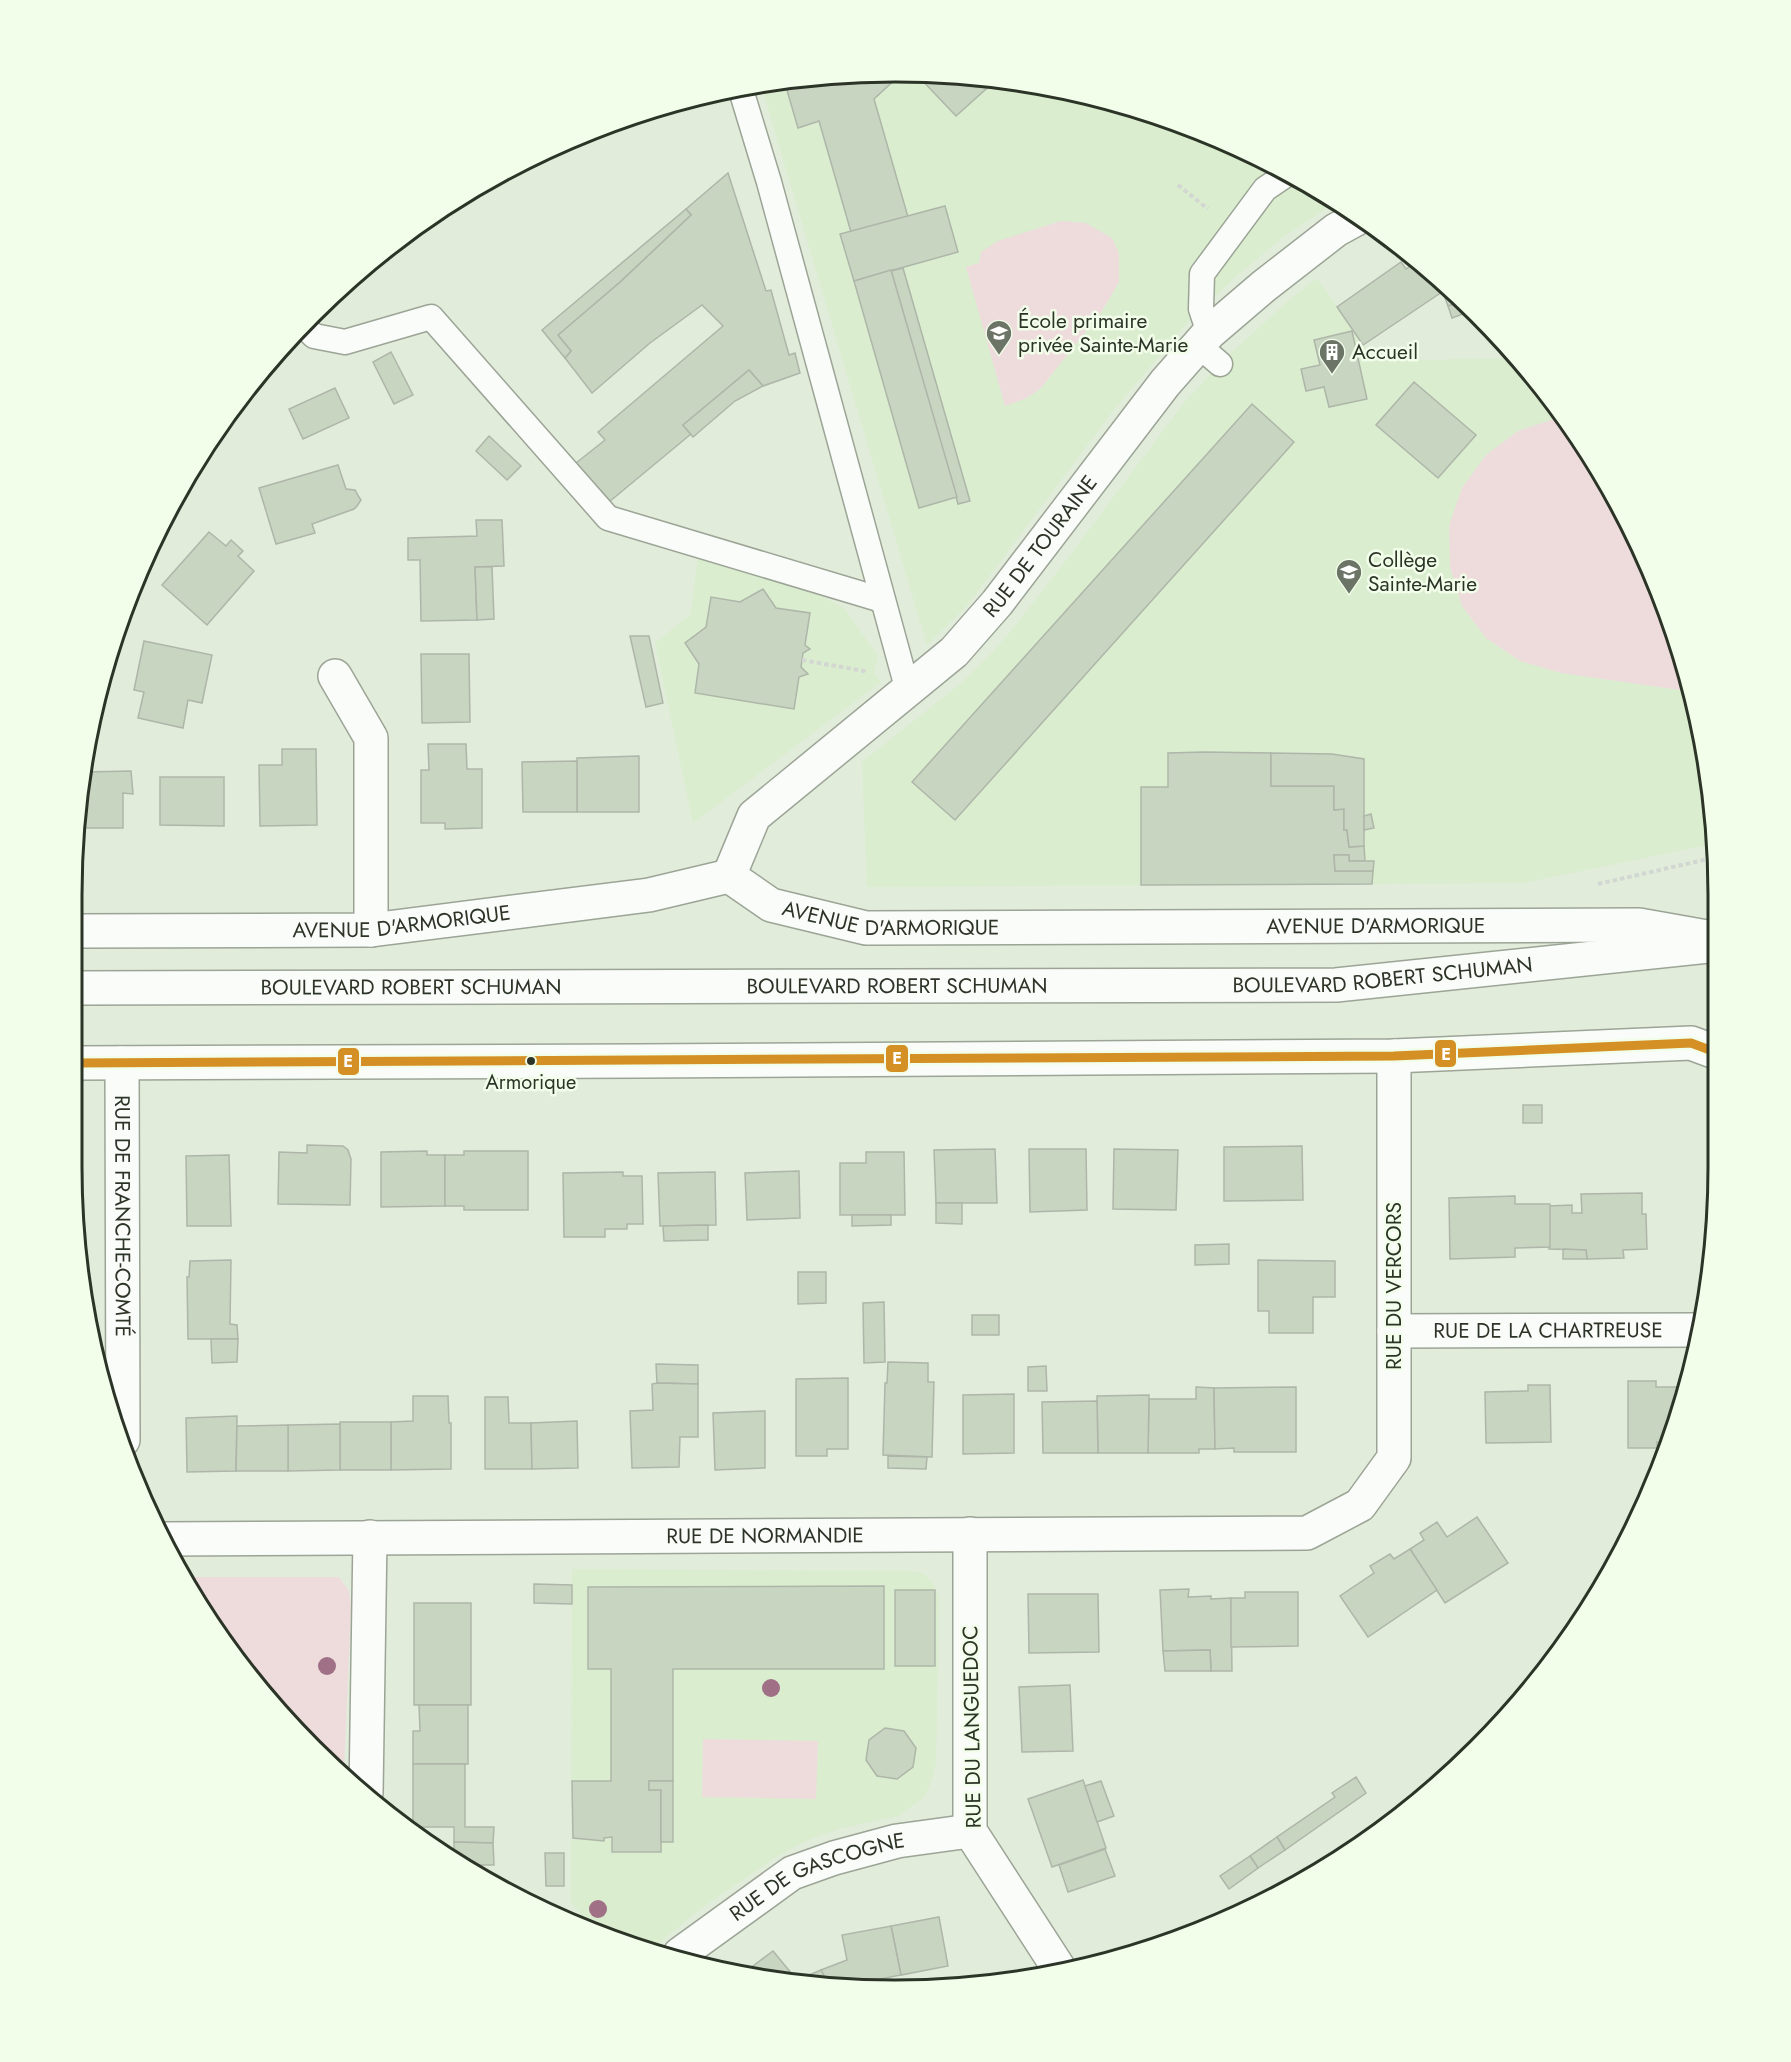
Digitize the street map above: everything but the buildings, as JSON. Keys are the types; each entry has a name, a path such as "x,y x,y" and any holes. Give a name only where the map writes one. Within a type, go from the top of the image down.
{"street":[{"name":"RUE DE TOURAINE","path":"729,876 754,816 954,652 997,603 1165,383 1209,348 1264,286 1336,230 1350,222"},
{"path":"335,676 371,738 371,930"},
{"name":"AVENUE D'ARMORIQUE","path":"82,931 371,930 649,895 729,876 771,905 866,928 1639,925 1708,937"},
{"name":"BOULEVARD ROBERT SCHUMAN","path":"82,988 1336,985 1708,946"},
{"path":"82,1063 1394,1056 1691,1043 1708,1049"},
{"name":"RUE DU VERCORS","path":"1360,1505 1395,1458 1394,1056"},
{"name":"RUE DE FRANCHE-COMTÉ","path":"122,1063 123,1418"},
{"name":"RUE DE LA CHARTREUSE","path":"1394,1331 1692,1330"},
{"name":"RUE DE NORMANDIE","path":"173,1539 1307,1533 1360,1505"},
{"name":"RUE DU LANGUEDOC","path":"970,1534 970,1831 1056,1963"},
{"path":"366,1784 370,1537"},
{"name":"RUE DE GASCOGNE","path":"683,1952 792,1873 834,1858 897,1841 970,1831"}],"lane":[{"path":"743,97 769,182 882,600 903,695"},
{"path":"1209,348 1201,309 1202,274 1265,189 1280,179"},
{"path":"310,332 314,336 345,342 431,317 608,518 882,600"}],"path":[{"path":"1178,185 1210,210"},
{"path":"802,660 864,671 903,695"}],"shaded area":[{"name":"École primaire privée Sainte-Marie","path":"896,82 1002,89 1054,98 1106,110 1207,144 1255,166 1327,207 1281,239 1190,320 1116,407 966,607 927,645 763,93 842,84"},
{"path":"1061,221 1086,223 1112,238 1119,253 1119,282 1102,311 1041,388 1027,398 1005,406 966,267 979,263 981,252 998,241"},
{"name":"Collège Sainte-Marie","path":"1317,278 1375,361 1506,358 1540,401 1600,489 1647,584 1681,685 1693,737 1702,789 1707,845 1523,883 867,887 862,762 960,684 990,655 1068,558 1186,400 1231,353"},
{"path":"1553,419 1600,489 1647,584 1682,690 1561,673 1520,661 1486,638 1462,606 1450,567 1449,526 1462,488 1486,455 1518,431"},
{"path":"698,558 737,566 814,592 844,608 878,656 874,673 881,682 693,823 655,643 691,614"},
{"path":"572,1569 911,1571 924,1574 934,1585 939,1598 936,1762 932,1780 924,1797 898,1816 842,1828 810,1839 779,1855 699,1910 658,1944 584,1918 571,1902"},
{"path":"194,1577 339,1577 349,1591 351,1606 344,1764 284,1703 220,1618"},
{"path":"703,1739 818,1741 816,1799 702,1797"}],"transit line":[{"name":"E","path":"82,1063 1394,1056 1691,1043 1708,1049"}],"place":[{"name":"École primaire privée Sainte-Marie","path":"999,356"},
{"name":"Accueil","path":"1332,375"},
{"name":"Collège Sainte-Marie","path":"1349,595"},
{"name":"Armorique","path":"531,1061"}]}
